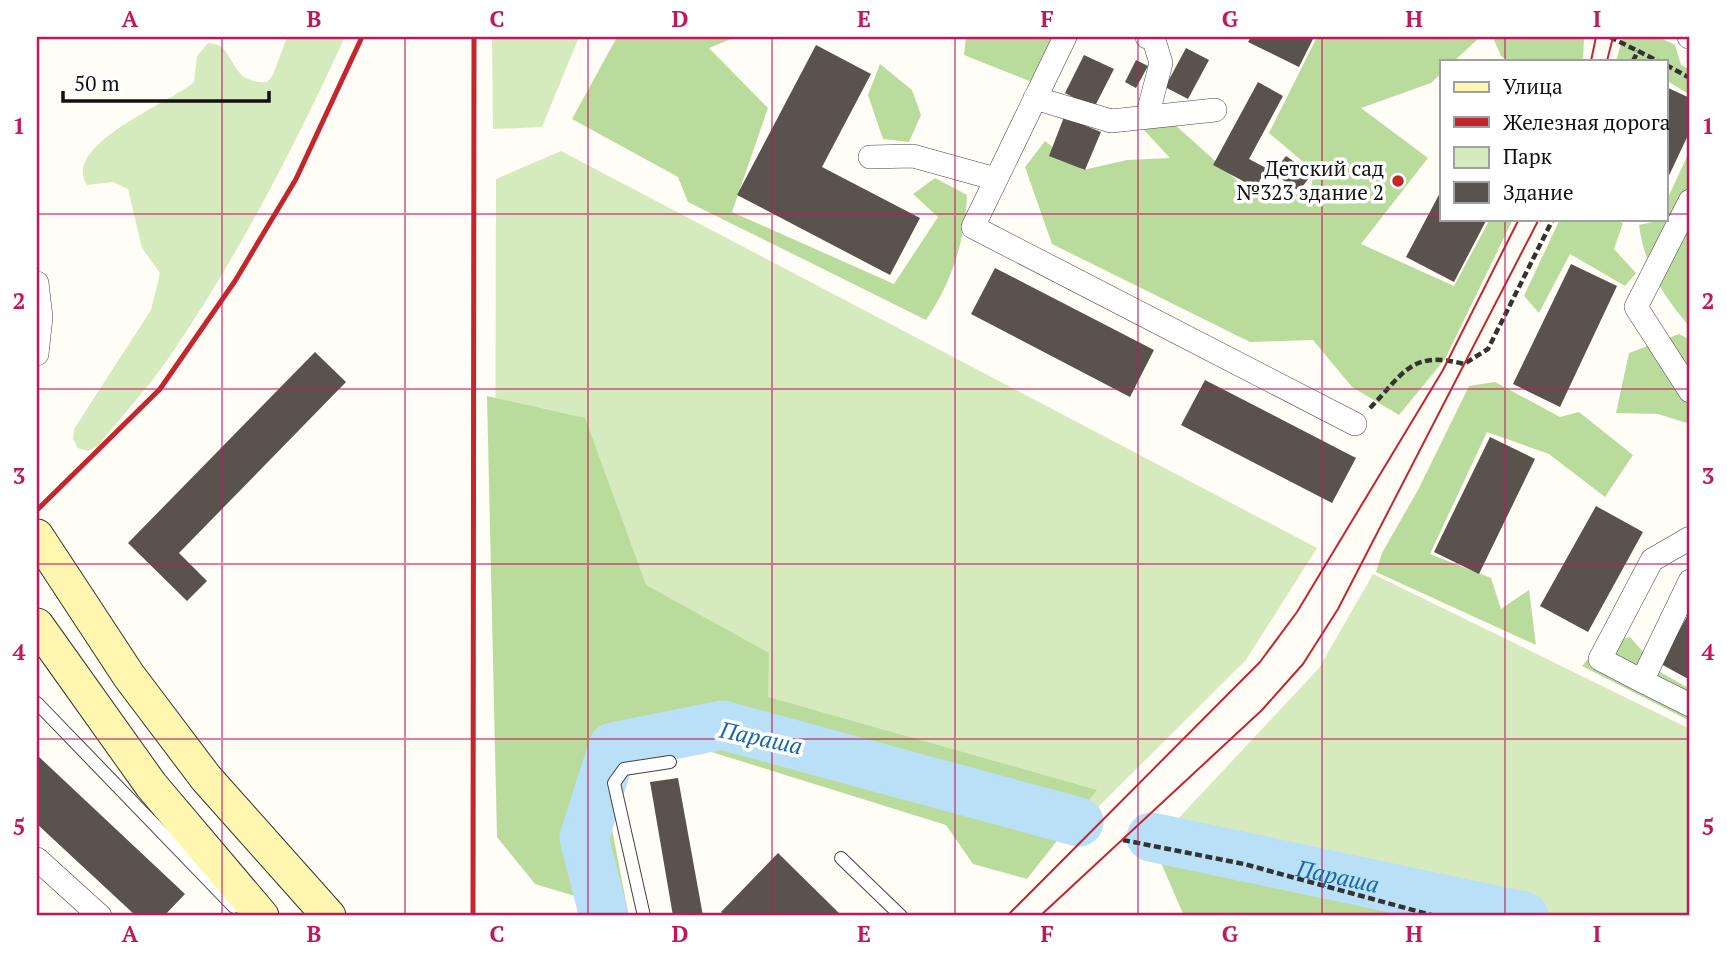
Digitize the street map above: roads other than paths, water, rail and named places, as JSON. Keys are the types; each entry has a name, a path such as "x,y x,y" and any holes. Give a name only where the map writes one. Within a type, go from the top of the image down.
{"main road":[{"path":"37,536 129,676 206,778 329,916"},
{"path":"37,625 151,785 262,916"}],"street":[{"path":"1065,37 973,227 1355,424"},
{"path":"1147,37 1154,40 1160,63 1147,117"},
{"path":"1035,98 1111,121 1215,110"},
{"path":"870,157 913,156 996,179"},
{"path":"1690,201 1636,307 1690,391"},
{"path":"37,283 41,317 37,354"},
{"path":"1690,538 1652,559 1600,659 1690,705"},
{"path":"1642,681 1690,582"},
{"path":"37,859 100,916"}],"lane":[{"path":"37,703 243,916"},
{"path":"644,916 614,783 624,769 670,762"},
{"path":"841,858 901,916"}],"waterway":[{"name":"Параша","path":"604,916 584,838 613,747 722,725 1079,822"},
{"name":"Параша","path":"1151,837 1524,916"}],"tram line":[{"path":"1591,60 1596,37"},
{"path":"1607,60 1613,37"},
{"path":"1007,916 1260,662 1297,612 1443,370 1518,220"},
{"path":"1040,916 1262,710 1303,664 1338,609 1538,220"}],"railway":[{"path":"37,510 160,389 235,281 296,179 362,37"},
{"path":"473,916 474,37"}],"place":[{"name":"Детский сад №323 здание 2","path":"1398,181"}]}
